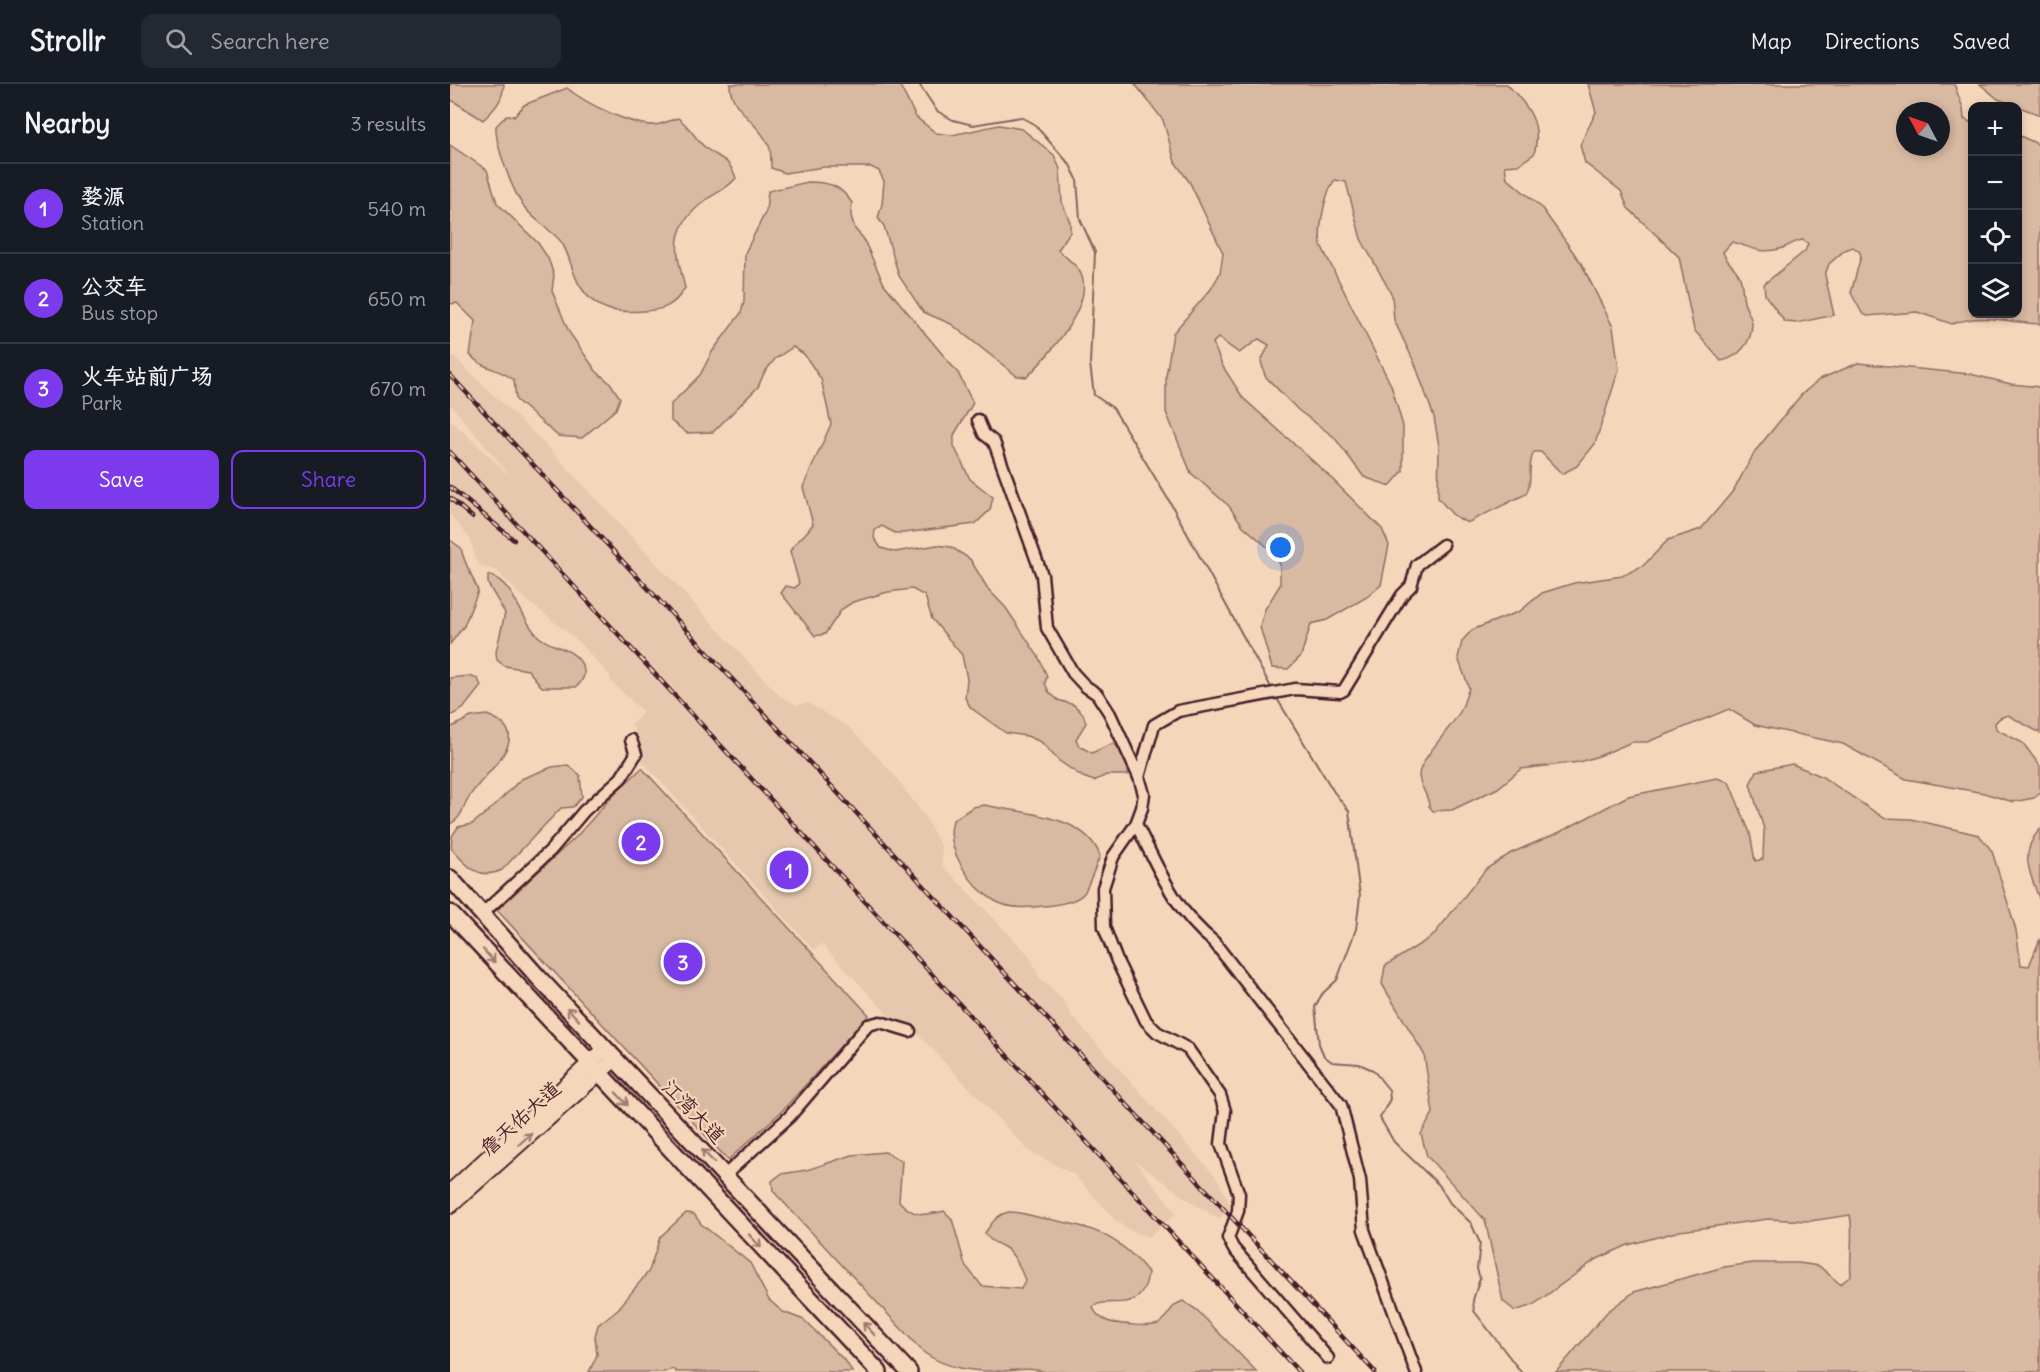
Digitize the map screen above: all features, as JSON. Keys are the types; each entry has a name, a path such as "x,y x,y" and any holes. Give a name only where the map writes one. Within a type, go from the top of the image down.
{"highway":[{"name":"江湾大道","path":"450,878 610,1054 726,1174 907,1372"},
{"path":"450,913 594,1070 879,1372"}],"main road":[{"name":"詹天佑大道","path":"450,1206 610,1054"},
{"name":"詹天佑大道","path":"450,1192 594,1070"}],"street":[{"path":"978,420 984,434 994,442 1042,575 1047,628 1078,680 1097,694 1106,707 1139,777 1144,794 1136,824 1113,856 1103,888 1104,927 1109,943 1146,1022 1157,1032 1188,1049 1220,1095 1225,1111 1221,1144 1239,1194 1238,1211 1228,1238 1233,1248 1328,1358"},
{"path":"1139,777 1151,730 1167,716 1178,711 1295,689 1340,692 1344,690 1411,586 1417,565 1443,545"},
{"path":"482,914 551,850 584,811 628,770 636,754 631,740"},
{"path":"1136,824 1177,904 1198,929 1214,942 1341,1105 1360,1180 1364,1230 1416,1372"},
{"path":"726,1174 789,1118 868,1025 880,1022 909,1032"}],"shaded area":[{"path":"450,84 504,84 498,104 483,120 450,99"},
{"path":"730,84 899,84 916,117 936,133 952,135 999,125 1022,129 1054,155 1060,169 1062,202 1070,222 1070,232 1058,250 1074,264 1081,274 1084,286 1075,315 1057,344 1027,377 1017,376 951,324 923,312 899,276 884,226 878,218 884,181 879,171 871,167 824,167 785,173 771,168 770,149 766,140 735,102"},
{"path":"1135,84 1507,84 1521,99 1531,115 1535,124 1536,143 1534,154 1518,165 1505,166 1507,178 1541,207 1581,263 1613,327 1619,369 1595,444 1577,466 1562,474 1541,452 1534,452 1530,462 1530,484 1526,494 1467,523 1453,515 1438,498 1439,446 1434,417 1415,364 1394,320 1392,295 1361,239 1346,182 1335,180 1331,185 1323,211 1321,245 1391,385 1403,426 1403,471 1390,486 1364,477 1334,437 1298,410 1265,376 1261,361 1269,345 1259,339 1239,353 1218,338 1213,343 1222,365 1243,398 1325,472 1382,529 1389,545 1381,585 1367,597 1327,620 1311,624 1301,656 1288,669 1272,668 1260,627 1265,609 1280,585 1280,564 1272,551 1243,526 1229,506 1191,473 1166,412 1166,376 1173,333 1211,289 1220,273 1223,253 1190,183 1175,162 1163,120"},
{"path":"1588,84 1954,84 1963,108 1964,119 1968,121 1968,318 1986,318 1952,324 1917,312 1867,316 1862,313 1851,293 1861,256 1859,251 1853,247 1845,250 1829,264 1825,275 1834,315 1797,323 1785,322 1765,295 1764,284 1805,251 1808,244 1803,240 1780,249 1766,251 1732,242 1723,252 1740,278 1744,302 1752,321 1747,343 1733,357 1721,361 1694,330 1679,257 1628,208 1621,191 1585,163 1580,145 1596,112"},
{"path":"1980,84 2040,84 2040,115 2022,108 2022,102 2006,102 1998,99"},
{"path":"567,88 596,107 634,122 655,125 678,118 703,146 725,160 733,171 736,178 694,210 680,230 677,250 685,288 668,306 624,312 608,309 593,301 577,281 562,243 529,213 515,192 502,156 496,126 507,115 515,116 524,105"},
{"path":"2022,137 2040,145 2040,324 1986,318 2022,318"},
{"path":"450,145 487,170 497,203 538,243 548,258 554,275 552,291 569,332 596,371 611,384 620,398 616,409 582,438 558,436 516,400 514,380 480,363 470,355 475,321 457,303 450,304"},
{"path":"808,182 833,186 848,197 852,203 851,216 855,229 863,238 884,284 958,373 973,403 954,435 954,446 970,479 993,497 990,510 975,524 903,533 895,533 882,526 875,530 874,538 881,548 895,552 937,545 951,547 970,559 988,589 1006,608 1038,656 1047,676 1045,683 1049,692 1058,700 1074,705 1083,714 1086,723 1076,739 1079,746 1092,753 1113,743 1124,757 1128,766 1128,775 1106,775 1094,781 1083,777 1059,761 1041,742 1027,736 1006,733 971,708 965,698 967,679 962,655 932,619 925,596 912,589 888,592 853,602 842,609 825,634 815,636 781,593 786,586 795,588 799,583 790,551 813,524 803,487 831,424 821,379 804,354 793,347 775,359 764,373 758,387 713,432 687,433 671,421 671,404 700,375 712,352 741,313 744,302 745,253 766,211 768,191"},
{"path":"450,353 544,443 780,696 796,705 807,703 849,727 893,774 924,815 942,848 942,865 1029,955 1039,977 1062,999 1072,1016 1217,1178 1231,1206 1219,1219 1191,1202 1134,1160 1176,1213 1149,1238 1125,1228 1075,1175 1029,1151 914,1030 889,1016 822,944 814,950 640,759 640,748 632,724 643,712 610,680 611,677 577,640 520,595 496,570 482,567 476,561 470,539 450,514 450,419 512,478 450,404"},
{"path":"1858,363 1970,374 2011,384 2040,387 2040,733 2008,715 1995,723 1996,729 2023,743 2040,766 2040,792 2034,798 2013,802 1984,793 1906,779 1843,744 1755,725 1729,709 1647,742 1632,742 1579,762 1521,769 1498,788 1452,810 1433,811 1420,780 1420,770 1462,707 1469,688 1458,658 1462,641 1472,630 1520,611 1542,593 1574,583 1622,576 1644,565 1668,540 1701,529 1733,491 1756,450 1802,394 1820,379"},
{"path":"450,540 461,548 478,591 464,626 450,644"},
{"path":"488,575 497,579 510,592 538,636 569,651 579,660 584,676 576,687 542,687 528,670 505,666 497,660 496,652 505,613 488,584"},
{"path":"469,676 478,679 481,686 463,709 450,716 450,678"},
{"path":"487,715 502,723 509,732 509,742 496,764 471,794 460,815 450,824 450,728 471,717"},
{"path":"1792,764 1821,776 1884,818 1911,819 1979,835 1992,851 2016,930 2021,965 2029,966 2040,939 2040,1372 1556,1372 1607,1312 1634,1292 1724,1267 1753,1263 1799,1263 1819,1266 1840,1284 1851,1276 1850,1215 1810,1221 1768,1219 1680,1231 1628,1245 1595,1260 1533,1305 1515,1311 1503,1301 1485,1220 1427,1156 1421,1134 1433,1113 1424,1054 1382,984 1385,966 1433,936 1486,869 1511,853 1560,832 1628,796 1717,778 1729,782 1750,833 1755,861 1763,859 1764,829 1750,784 1757,771"},
{"path":"568,765 580,775 582,797 573,807 561,808 502,870 494,873 480,873 468,866 451,848 452,836 458,827 472,824 521,779 552,767"},
{"path":"642,768 869,1015 781,1112 728,1160 497,910 576,837 616,792"},
{"path":"984,805 1050,818 1081,831 1092,842 1100,856 1084,893 1078,898 1054,905 1024,908 1002,904 986,895 977,887 962,866 952,843 951,831 953,820 973,807"},
{"path":"2040,829 2040,901 2030,873 2028,855 2033,838"},
{"path":"885,1152 902,1161 899,1201 914,1213 931,1214 944,1211 952,1219 965,1265 982,1286 1021,1289 1025,1280 1011,1253 991,1240 985,1233 1001,1215 1016,1212 1087,1228 1113,1240 1137,1259 1148,1272 1145,1286 1139,1295 1132,1300 1099,1304 1093,1307 1099,1316 1116,1323 1156,1324 1163,1320 1175,1305 1183,1301 1197,1310 1257,1372 1045,1372 1029,1369 982,1371 951,1366 932,1358 923,1352 773,1191 772,1181 781,1174 807,1170 852,1155"},
{"path":"686,1213 694,1214 701,1224 750,1263 769,1300 783,1312 804,1320 847,1363 852,1372 676,1372 673,1369 664,1372 589,1372 597,1355 595,1336 598,1325 618,1309 649,1271 660,1237"}],"waterway":[{"path":"919,84 937,111 953,120 973,125 1021,117 1034,124 1070,165 1077,179 1080,219 1095,252 1090,364 1094,395 1113,408 1171,504 1272,689"},
{"path":"1276,697 1334,792 1349,811 1360,896 1356,929 1337,980 1322,994 1315,1007 1319,1044 1324,1056 1332,1062 1359,1064 1373,1070 1389,1090 1390,1099 1380,1118 1394,1142 1439,1185 1450,1203 1471,1223 1480,1243 1477,1269 1480,1278 1473,1300 1474,1311 1521,1372"}],"railway":[{"path":"450,375 1375,1372"},
{"path":"450,452 1299,1372"},
{"path":"450,487 514,540"},
{"path":"450,498 472,517"}],"place":[{"name":"公交车","path":"641,842"},
{"name":"婺源","path":"789,870"},
{"name":"火车站前广场","path":"683,962"}]}
